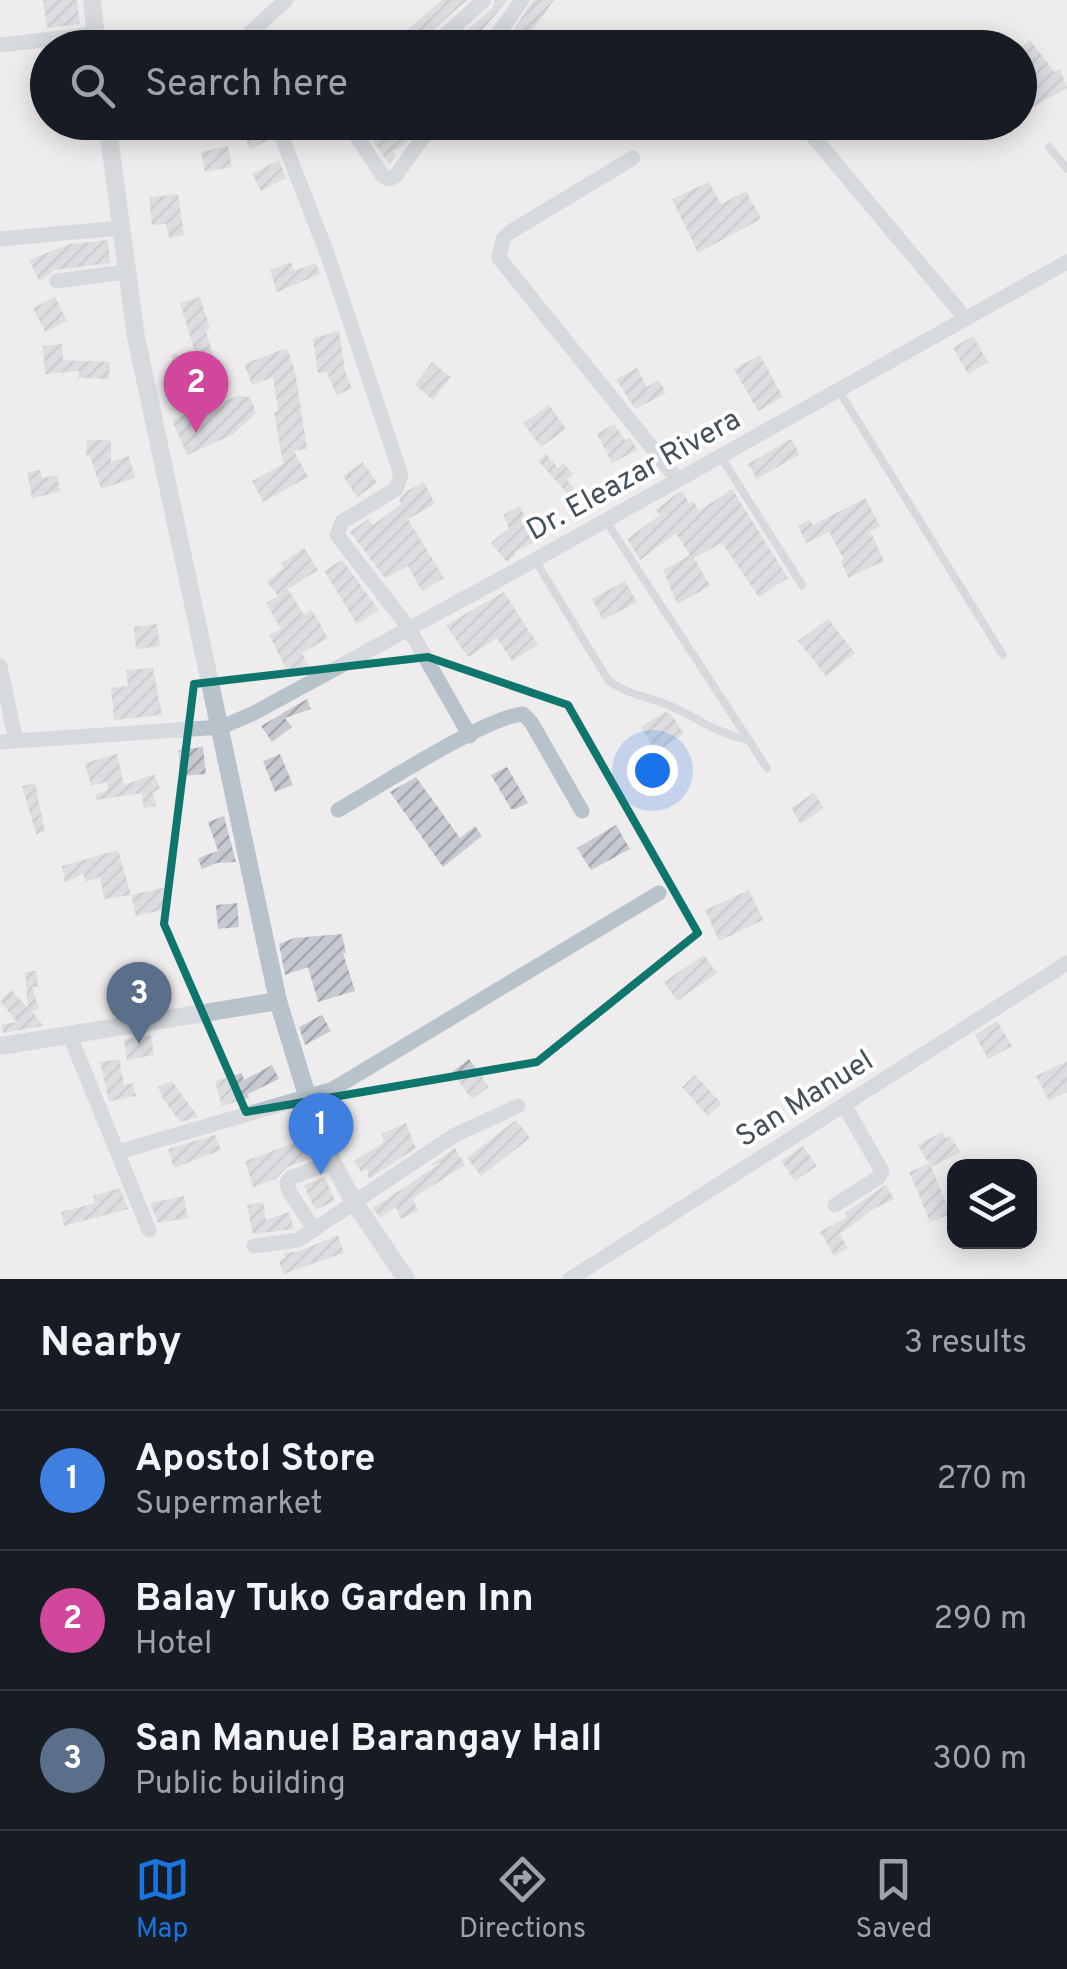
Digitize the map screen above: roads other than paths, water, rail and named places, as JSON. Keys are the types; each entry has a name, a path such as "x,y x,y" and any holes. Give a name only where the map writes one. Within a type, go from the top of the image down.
{"street":[{"path":"92,0 95,30"},
{"path":"257,30 286,0"},
{"path":"450,30 484,0"},
{"path":"501,30 522,0"},
{"path":"0,45 30,44"},
{"path":"109,140 126,272 155,431 222,727 278,1001 306,1099 331,1164 406,1279"},
{"path":"283,140 328,256 401,476 396,490 342,522 336,535 408,627 470,736"},
{"path":"359,140 386,179 396,176 421,140"},
{"path":"816,140 966,318"},
{"path":"633,158 510,232 503,240 499,258 678,480"},
{"path":"0,240 120,228"},
{"name":"Dr. Eleazar Rivera","path":"222,727 606,521 966,318 1064,270"},
{"path":"57,280 126,272"},
{"path":"0,666 8,741 222,727"},
{"path":"338,810 517,714 528,717 582,811"},
{"path":"118,1152 306,1099 346,1082 659,892"},
{"name":"San Manuel","path":"570,1279 1067,963"},
{"path":"0,1046 278,1001"},
{"path":"70,1036 149,1230"},
{"path":"836,1205 882,1172 844,1105"},
{"path":"254,1246 290,1242 454,1135 518,1106"},
{"path":"314,1229 287,1182 331,1164"}],"lane":[{"path":"1049,147 1067,169"},
{"path":"838,390 1003,654"},
{"path":"721,457 802,585"},
{"path":"606,521 766,768"},
{"path":"535,560 608,680 672,707 713,731 748,740"}],"place":[{"name":"Balay Tuko Garden Inn","path":"196,433"},
{"name":"San Manuel Barangay Hall","path":"139,1044"},
{"name":"Apostol Store","path":"321,1175"}]}
